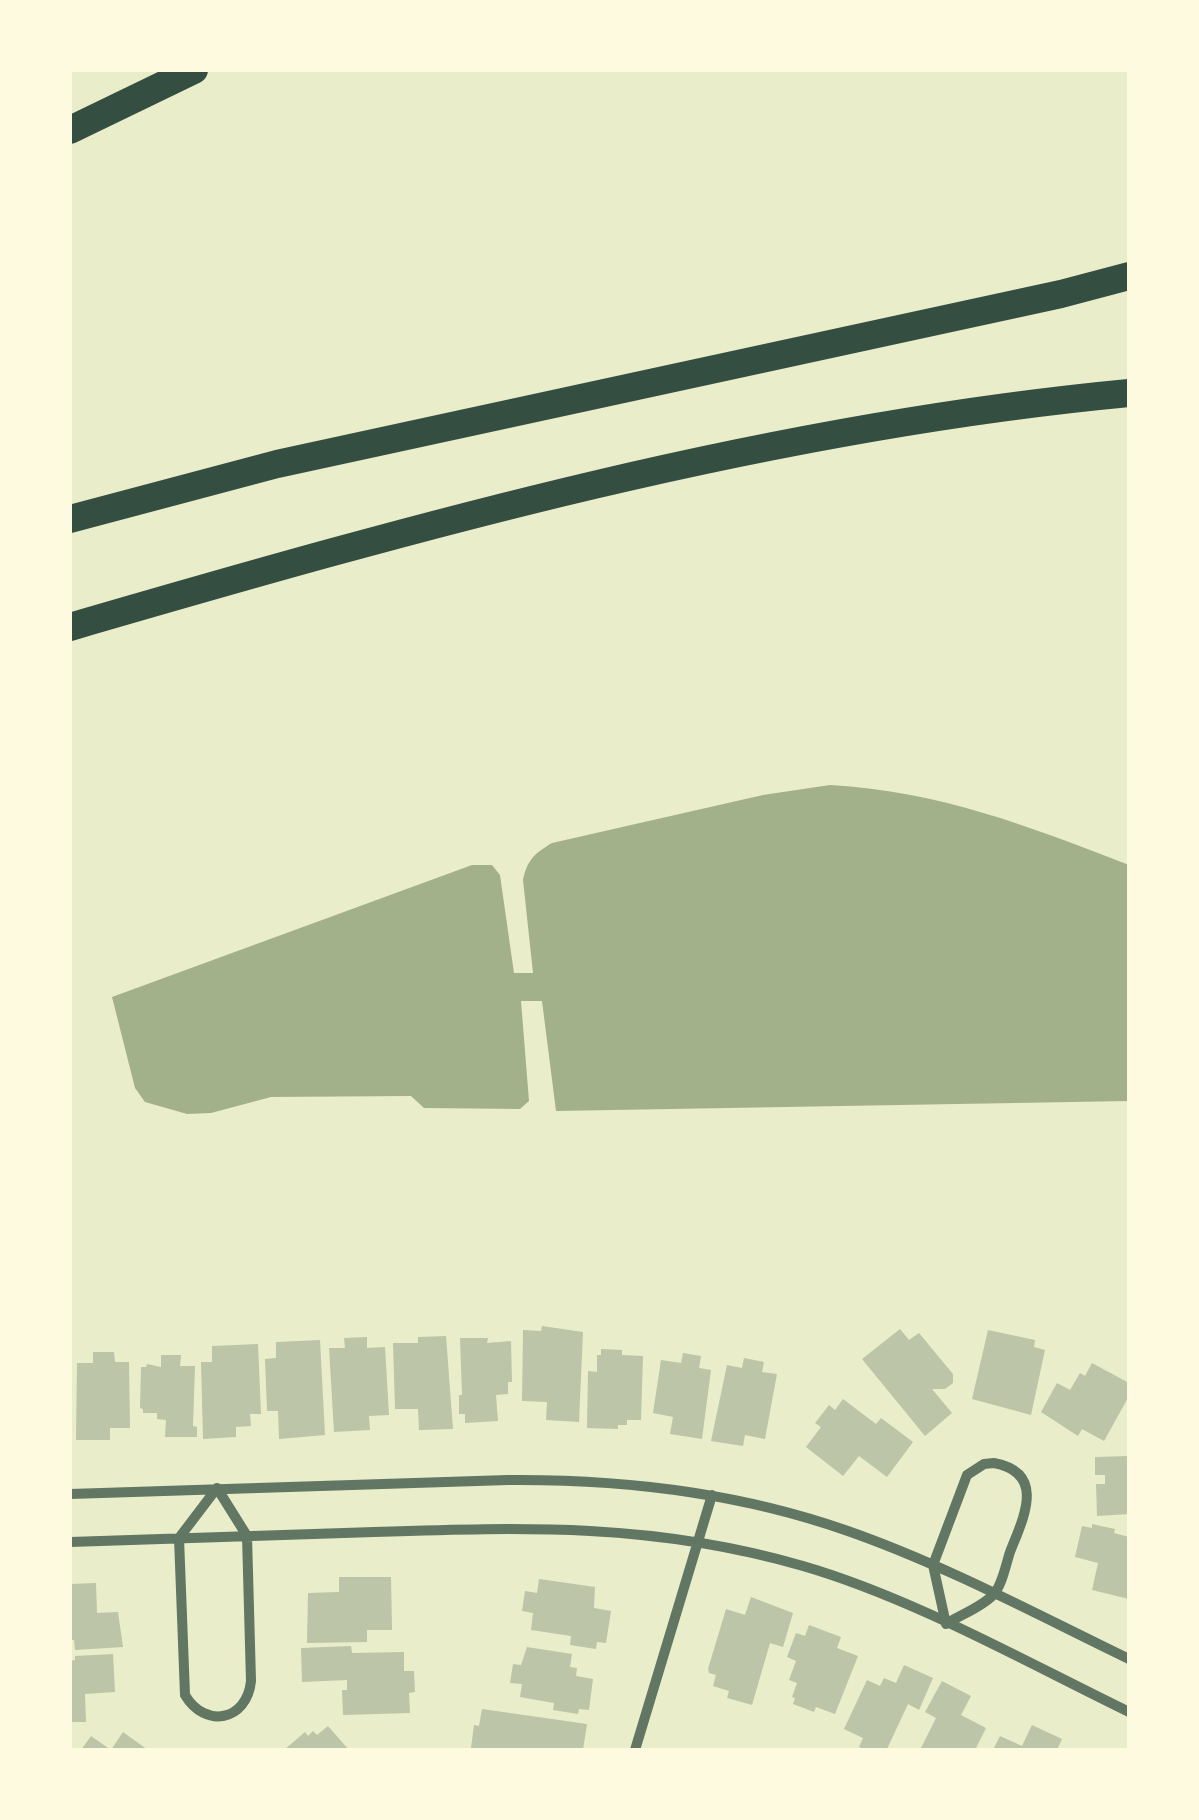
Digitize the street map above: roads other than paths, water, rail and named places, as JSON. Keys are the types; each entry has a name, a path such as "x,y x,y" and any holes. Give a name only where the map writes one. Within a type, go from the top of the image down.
{"highway":[{"path":"70,130 194,70"},
{"path":"70,519 277,464 1129,276"},
{"path":"70,627 342,548 734,452 1052,400 1129,393"}],"street":[{"path":"984,1464 1005,1465 1022,1478 1028,1499 994,1594 946,1624 933,1565 967,1475 984,1464"},
{"path":"70,1494 567,1480 662,1486 843,1529 933,1565 1129,1659"},
{"path":"218,1488 246,1536 250,1692 239,1710 218,1718 198,1712 185,1695 179,1538 218,1488"},
{"path":"635,1750 712,1495"},
{"path":"70,1542 592,1529 699,1541 807,1567 946,1624 1129,1712"}]}
